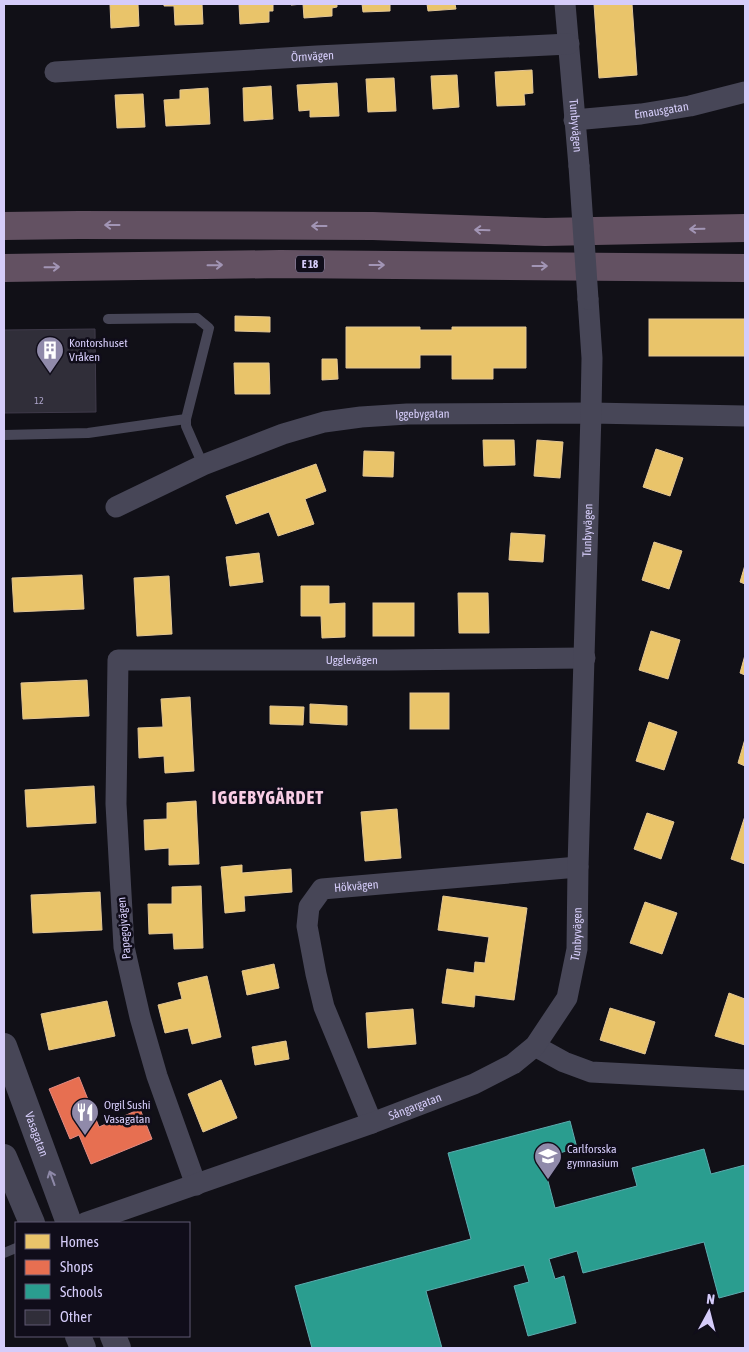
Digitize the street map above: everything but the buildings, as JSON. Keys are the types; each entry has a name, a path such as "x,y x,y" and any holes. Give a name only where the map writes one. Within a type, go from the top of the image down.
{"highway":[{"path":"4,226 364,226 546,232 745,228"},
{"name":"E 18","path":"4,268 290,264 745,268"}],"street":[{"name":"Tunbyvägen","path":"535,1046 567,998 577,949 592,358 579,166 565,4"},
{"name":"Örnvägen","path":"55,72 569,44"},
{"name":"Emausgatan","path":"574,120 641,114 690,106 745,92"},
{"name":"Iggebygatan","path":"116,507 203,465 283,434 324,422 407,414 591,413 745,416"},
{"name":"Ugglevägen","path":"118,660 585,658"},
{"name":"Papegojvägen","path":"118,660 116,804 124,947 140,1017 157,1076 196,1185"},
{"name":"Hökvägen","path":"372,1123 324,1007 316,974 307,926 309,907 322,889 578,867"},
{"name":"Vasagatan","path":"4,1046 69,1222"},
{"name":"Sångargatan","path":"88,1222 372,1123 474,1084 513,1064 535,1046"},
{"path":"535,1046 564,1062 591,1072 745,1080"},
{"path":"4,1157 32,1222"}],"lane":[{"path":"108,320 197,318 209,328 186,418 186,426 203,465"},
{"path":"4,435 88,432 186,418"}],"place":[{"name":"Kontorshuset Vråken","path":"50,374"},
{"name":"Orgil Sushi Vasagatan","path":"85,1136"},
{"name":"Carlforsska gymnasium","path":"548,1180"}],"district":[{"name":"IGGEBYGÄRDET","path":"268,798"}]}
